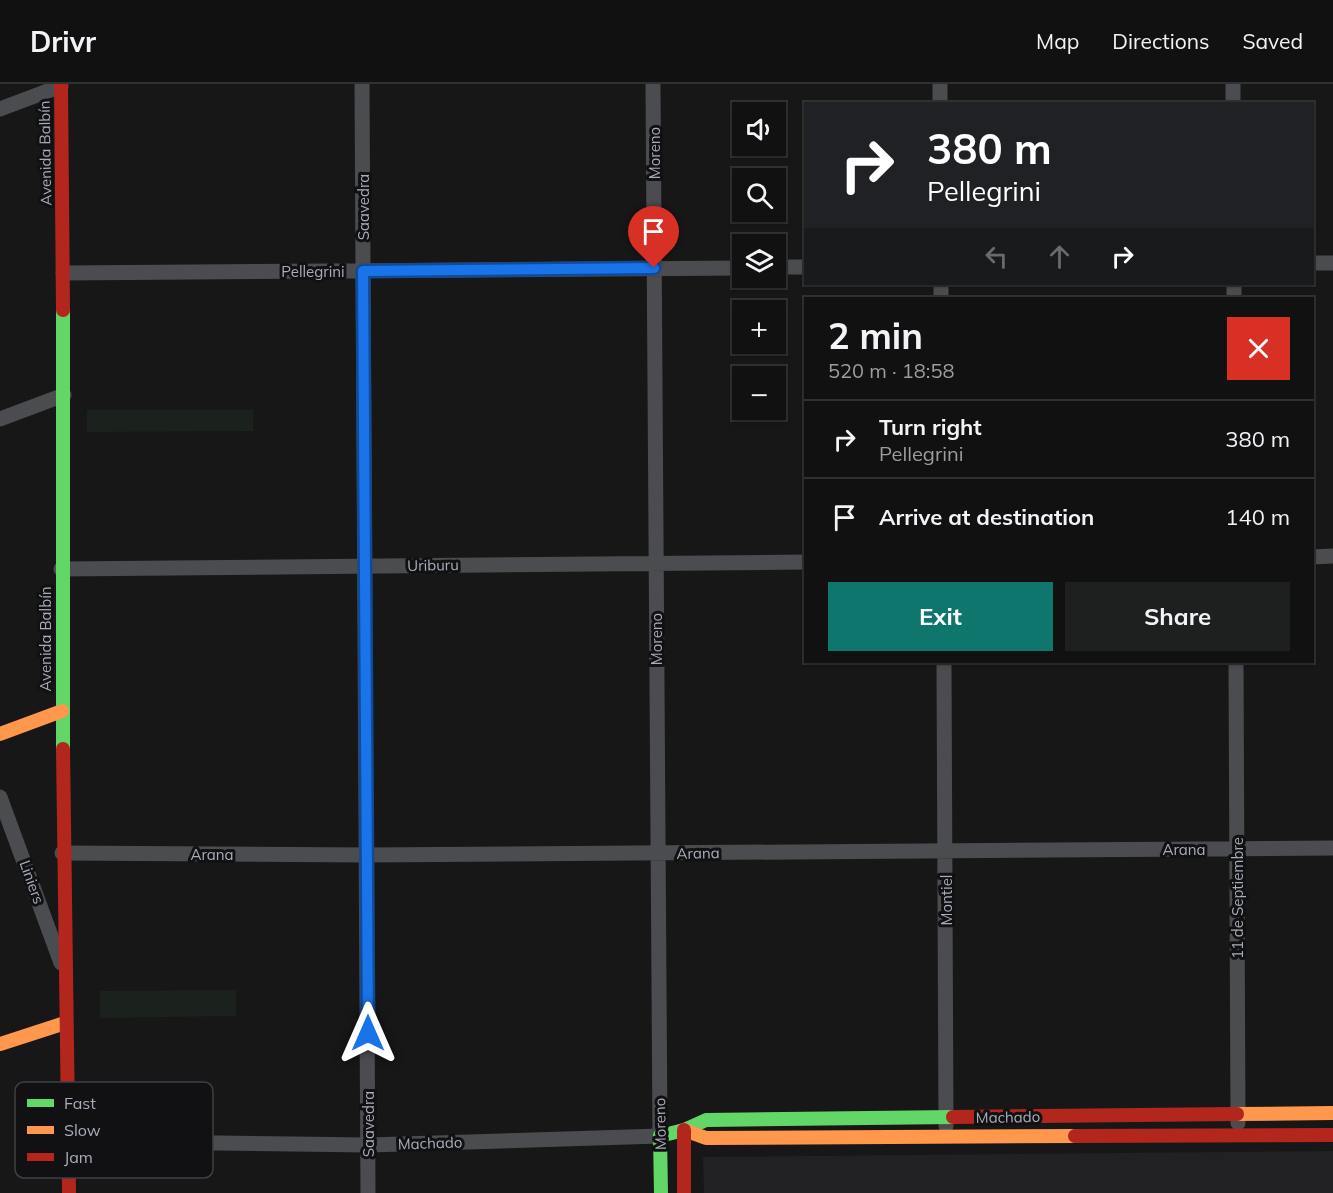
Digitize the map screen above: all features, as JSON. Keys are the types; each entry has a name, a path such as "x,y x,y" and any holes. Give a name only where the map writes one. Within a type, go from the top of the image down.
{"street":[{"name":"Saavedra","path":"362,84 368,1193"},
{"name":"Moreno","path":"653,84 661,1193"},
{"path":"940,84 940,102"},
{"path":"1233,84 1233,102"},
{"path":"0,109 60,85"},
{"name":"Avenida Balbín","path":"60,85 64,396 61,569 62,852 66,1082"},
{"path":"1314,263 1333,263"},
{"path":"786,267 804,267"},
{"name":"Pellegrini","path":"63,273 732,268"},
{"path":"0,419 64,396"},
{"path":"1314,557 1333,556"},
{"name":"Uriburu","path":"61,569 804,562"},
{"name":"Montiel","path":"944,663 946,1138"},
{"name":"11 de Septiembre","path":"1236,663 1238,1135"},
{"path":"0,734 62,711"},
{"name":"Liniers","path":"0,797 63,968"},
{"name":"Arana","path":"62,852 367,855 1333,848"},
{"path":"0,1044 65,1023"},
{"name":"Machado","path":"213,1143 369,1145 660,1136 684,1130 706,1120 1333,1113"},
{"name":"Moreno","path":"684,1130 684,1193"},
{"name":"Machado","path":"684,1130 706,1138 1333,1135"},
{"name":"Avenida Balbín","path":"69,1178 69,1193"}],"shaded area":[{"path":"87,410 253,410 253,431 87,432"},
{"path":"236,990 236,1016 100,1018 100,991"},
{"path":"1333,1151 1333,1193 704,1193 703,1157"}],"traffic: fast":[{"path":"63,310 63,749"},
{"path":"661,1193 660,1136 684,1130 706,1120 953,1117"}],"traffic: slow":[{"path":"0,734 62,711"},
{"path":"0,1044 65,1023"},
{"path":"1237,1114 1333,1113"},
{"path":"684,1130 706,1138 1075,1136"}],"traffic: jam":[{"path":"61,84 63,310"},
{"path":"63,749 68,1082"},
{"path":"953,1117 1237,1114"},
{"path":"684,1130 684,1193"},
{"path":"1075,1136 1333,1135"},
{"path":"69,1178 69,1193"}],"route":[{"path":"368,1033 363,271 654,268"}]}
